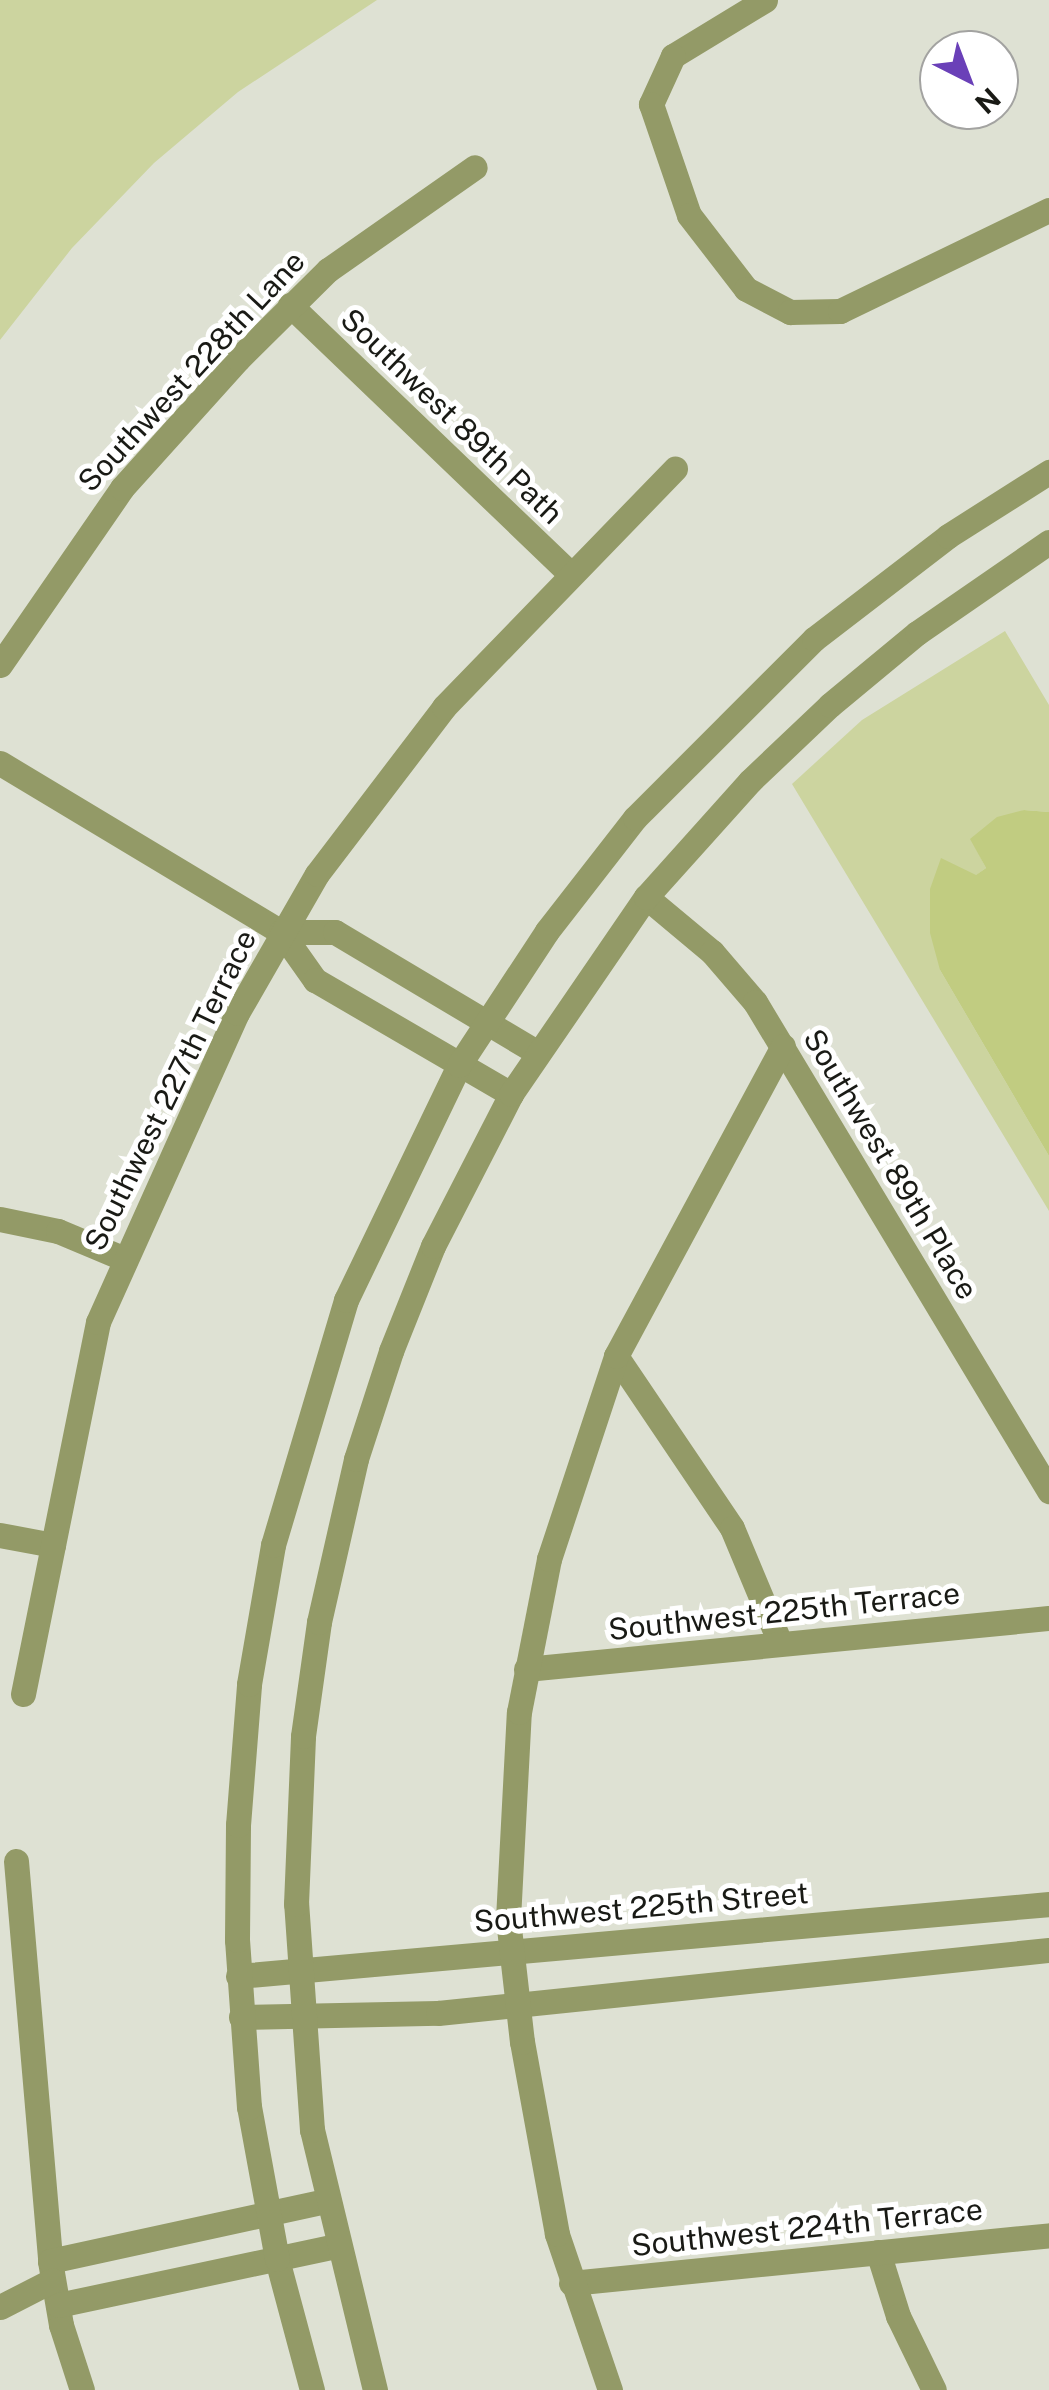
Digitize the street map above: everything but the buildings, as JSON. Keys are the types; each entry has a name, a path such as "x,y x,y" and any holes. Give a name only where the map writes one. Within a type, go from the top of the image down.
{"street":[{"path":"765,0 673,56 654,88 655,131 689,215 738,282 780,309 816,314 848,308 1049,210"},
{"name":"Southwest 228th Lane","path":"0,664 122,488 290,305 348,254 475,166"},
{"name":"Southwest 89th Path","path":"290,305 569,573"},
{"name":"Southwest 227th Terrace","path":"23,1694 92,1344 125,1259 281,932 444,707 569,573 675,469"},
{"path":"312,2390 267,2214 241,2017 238,1976 243,1740 286,1491 346,1300 459,1065 614,843 731,715 880,586 1049,472"},
{"path":"374,2390 326,2201 300,2016 297,1967 304,1736 342,1514 411,1297 511,1094 536,1052 646,898 737,795 830,705 917,633 1049,542"},
{"path":"0,763 281,932 315,980 511,1094"},
{"name":"Southwest 89th Place","path":"646,898 722,962 784,1046 1049,1490"},
{"path":"281,932 335,932 536,1052"},
{"path":"610,2390 570,2284 511,1952 514,1778 526,1669 561,1514 616,1356 784,1046"},
{"path":"0,1219 58,1232 125,1259"},
{"path":"616,1356 732,1528 780,1643"},
{"path":"0,1535 54,1545"},
{"name":"Southwest 225th Terrace","path":"526,1669 1049,1618"},
{"path":"16,1861 54,2282 82,2390"},
{"name":"Southwest 225th Street","path":"238,1976 297,1967 1049,1904"},
{"path":"241,2017 518,2006 1049,1950"},
{"path":"0,2307 54,2282 267,2214 326,2201"},
{"name":"Southwest 224th Terrace","path":"570,2284 1049,2235"},
{"path":"54,2282 277,2259 336,2246"},
{"path":"878,2252 898,2316 934,2390"}],"shaded area":[{"path":"0,0 377,0 238,92 154,163 72,248 0,340"},
{"path":"1005,631 1049,705 1049,812 1024,810 971,839 986,868 975,876 941,859 940,970 1049,1156 1049,1211 792,784 862,720"},
{"path":"1024,810 1049,812 1049,1156 940,970 930,933 930,889 941,858 976,875 986,868 970,839 997,817"}]}
